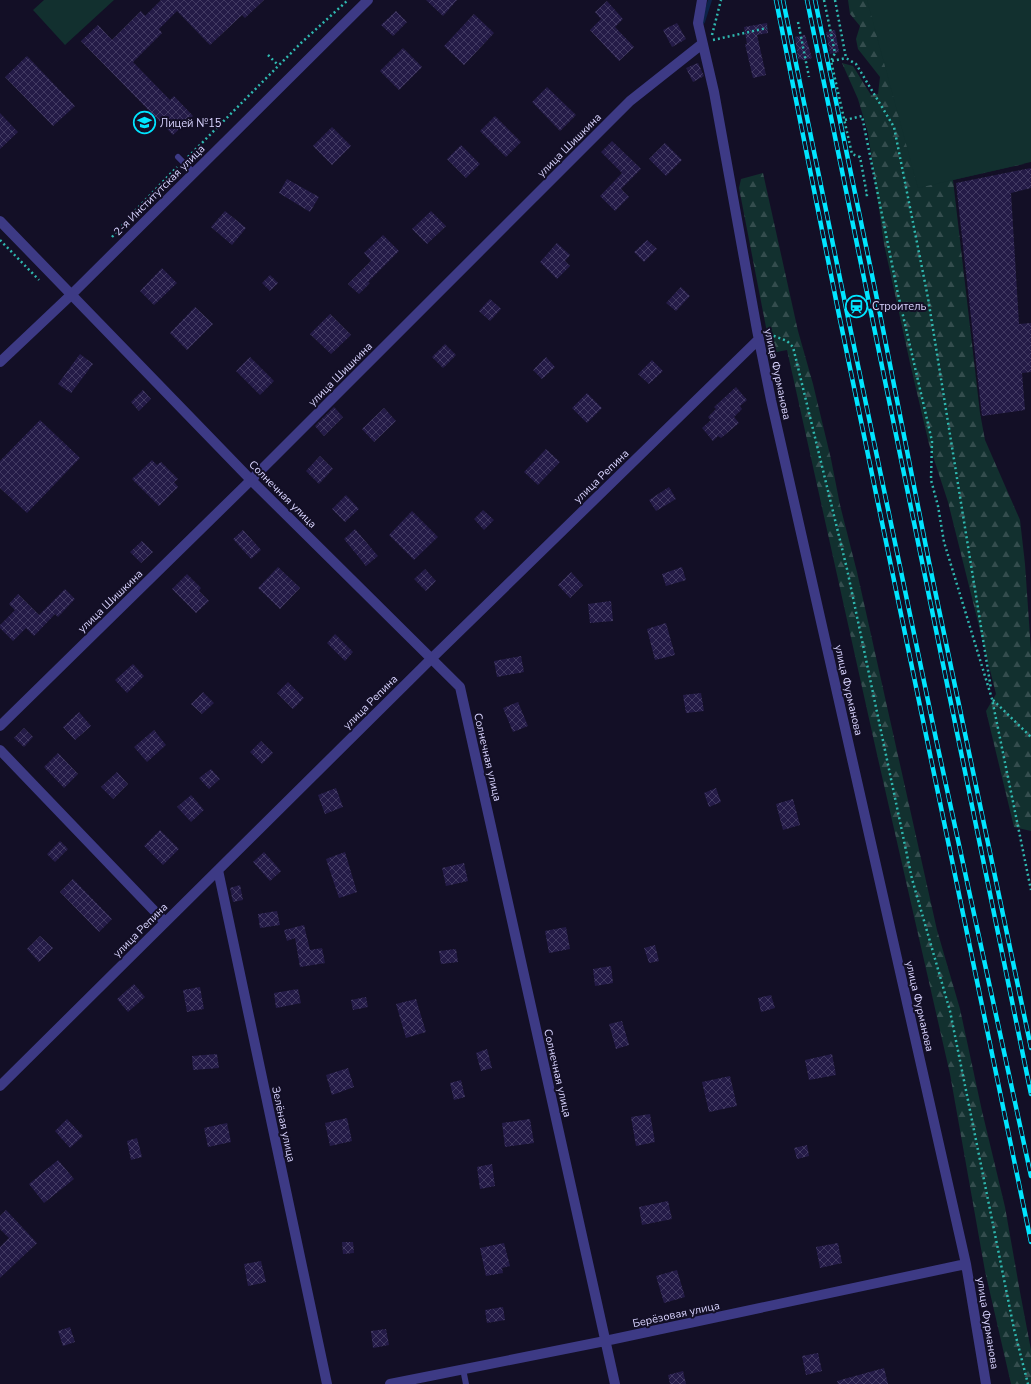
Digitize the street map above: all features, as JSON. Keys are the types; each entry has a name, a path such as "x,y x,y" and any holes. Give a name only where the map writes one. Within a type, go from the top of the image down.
{"street":[{"name":"2-я Институтская улица","path":"0,362 71,295 368,0"},
{"name":"улица Фурманова","path":"702,0 698,23 714,92 773,408 966,1264 986,1384"},
{"name":"улица Шишкина","path":"0,726 251,480 630,101 702,44"},
{"name":"Солнечная улица","path":"0,221 251,480 460,687 614,1384"},
{"name":"улица Репина","path":"0,1086 758,334"},
{"path":"0,750 165,922"},
{"name":"Зелёная улица","path":"218,870 327,1384"},
{"name":"Берёзовая улица","path":"390,1384 605,1341 966,1264"}],"lane":[{"path":"178,157 194,173"},
{"path":"463,1369 466,1384"}],"path":[{"path":"134,212 278,65 348,0"},
{"path":"721,0 711,41 731,35 767,28"},
{"path":"824,0 835,53 831,61 852,154 860,158 867,195 864,195"},
{"path":"834,0 846,58"},
{"path":"798,22 809,77"},
{"path":"268,55 278,65"},
{"path":"831,61 846,58 856,64 894,127 928,298 992,699 1031,890"},
{"path":"844,120 862,116 898,294 932,442 931,480 938,506 944,542 992,699 1031,737"},
{"path":"0,240 42,283"},
{"path":"758,334 787,341 793,347 847,569 912,879 950,1011 1014,1329 1028,1384"}],"green space":[{"path":"44,0 114,0 65,45 33,10"},
{"path":"848,0 888,0 1024,164 953,180 980,413 985,440 1020,520 1025,564 1031,651 1031,831 1014,827 986,711 996,694 948,502 929,444 910,363 884,244 868,133 858,99 842,63 853,66 871,95 878,94 880,77 858,49 856,39 860,26 850,14"},
{"path":"867,0 1031,0 1031,162 918,188"},
{"path":"763,173 798,331 813,384 831,459 840,505 857,572 937,930 960,1009 1005,1207 1031,1350 1031,1384 1011,1384 985,1271 950,1074 787,350 771,353 739,188 741,179"}],"building":[{"path":"161,0 264,0 245,18 242,15 210,45 177,11 159,29 162,33 133,62 170,100 174,96 193,116 173,135 81,41 98,25 112,40 141,11 145,16"},
{"path":"426,0 457,0 443,16"},
{"path":"607,1 623,19 615,27 634,47 619,61 590,30 601,19 595,12"},
{"path":"396,11 407,22 393,36 381,25"},
{"path":"474,14 494,33 464,65 444,46"},
{"path":"677,23 686,39 672,47 663,30"},
{"path":"767,23 768,33 757,35 766,75 753,78 745,44 747,44 744,27"},
{"path":"835,30 839,52 830,54 826,32"},
{"path":"805,35 812,58 805,60 798,59 795,37"},
{"path":"403,48 422,67 399,90 380,71"},
{"path":"27,56 75,106 53,126 5,77"},
{"path":"698,63 704,76 693,82 686,68"},
{"path":"547,87 576,115 560,131 532,102"},
{"path":"0,113 18,132 0,149"},
{"path":"495,116 521,142 506,157 480,131"},
{"path":"332,127 351,146 332,165 313,146"},
{"path":"612,141 641,169 621,189 629,197 615,211 600,196 622,173 601,152"},
{"path":"665,143 682,160 666,176 649,159"},
{"path":"461,145 480,164 466,178 447,159"},
{"path":"1031,168 1031,188 1011,193 1019,324 1031,323 1031,372 1022,373 1025,410 982,416 956,183"},
{"path":"287,179 319,197 310,212 279,193"},
{"path":"225,211 246,228 232,245 211,227"},
{"path":"431,211 446,226 427,244 412,229"},
{"path":"383,235 399,251 368,282 370,283 359,294 348,284 371,261 364,253"},
{"path":"647,240 657,249 644,262 634,252"},
{"path":"557,243 570,255 565,261 570,266 557,279 540,262"},
{"path":"162,268 177,283 154,305 140,291"},
{"path":"270,275 278,283 270,291 262,283"},
{"path":"681,287 690,296 676,311 666,303"},
{"path":"490,299 501,309 490,321 479,311"},
{"path":"195,307 213,324 187,350 170,333"},
{"path":"330,314 351,335 331,354 310,334"},
{"path":"445,344 456,355 443,368 432,357"},
{"path":"80,354 93,364 71,393 58,384"},
{"path":"250,357 274,381 260,395 236,371"},
{"path":"546,357 555,367 542,379 533,370"},
{"path":"652,360 663,371 649,384 638,374"},
{"path":"736,387 747,400 740,406 742,409 734,417 739,423 721,438 718,436 713,441 702,428 711,420 708,417 716,409 714,407"},
{"path":"143,390 151,399 139,411 131,402"},
{"path":"587,393 602,408 587,423 572,408"},
{"path":"334,407 343,417 324,436 315,426"},
{"path":"384,408 396,421 374,442 362,429"},
{"path":"40,420 80,458 27,513 0,488 0,461"},
{"path":"546,449 560,462 538,485 524,472"},
{"path":"320,456 333,469 319,484 306,471"},
{"path":"152,460 157,465 161,462 178,479 174,482 178,487 159,506 132,479"},
{"path":"669,487 676,499 656,511 649,500"},
{"path":"346,495 359,509 345,522 332,509"},
{"path":"483,510 494,520 484,530 474,519"},
{"path":"412,511 438,537 414,560 389,535"},
{"path":"355,529 378,556 366,566 344,539"},
{"path":"243,530 261,550 251,559 233,539"},
{"path":"142,541 153,552 141,563 130,552"},
{"path":"278,567 300,588 280,609 258,588"},
{"path":"682,567 686,580 666,586 662,574"},
{"path":"425,569 436,581 426,591 414,579"},
{"path":"571,572 583,585 570,598 558,585"},
{"path":"187,574 201,588 199,591 209,601 196,613 172,589"},
{"path":"65,589 75,599 58,617 55,614 34,636 26,628 13,641 0,628 0,625 15,610 9,604 18,594 39,615"},
{"path":"611,601 613,621 590,623 588,604"},
{"path":"666,623 675,655 655,660 647,629"},
{"path":"335,634 353,652 345,661 327,643"},
{"path":"521,656 524,672 497,677 494,661"},
{"path":"133,664 144,676 127,693 115,680"},
{"path":"288,682 304,698 293,709 277,693"},
{"path":"203,692 214,703 202,714 191,704"},
{"path":"701,693 704,711 686,713 683,695"},
{"path":"518,702 528,726 513,732 503,708"},
{"path":"79,712 91,726 75,740 63,727"},
{"path":"24,728 33,737 24,747 14,738"},
{"path":"154,730 166,745 147,762 134,747"},
{"path":"261,741 273,753 262,764 250,752"},
{"path":"58,753 78,774 64,788 44,767"},
{"path":"211,769 220,779 209,789 199,778"},
{"path":"117,772 128,784 113,799 101,787"},
{"path":"336,788 343,807 325,814 318,795"},
{"path":"716,788 721,802 709,807 704,793"},
{"path":"191,795 204,810 191,822 177,807"},
{"path":"793,799 800,825 783,830 776,804"},
{"path":"160,830 179,849 163,865 144,846"},
{"path":"60,841 68,849 55,862 47,854"},
{"path":"264,852 281,871 270,881 253,862"},
{"path":"345,852 357,892 339,898 326,859"},
{"path":"464,863 468,881 446,886 442,868"},
{"path":"73,879 112,919 99,932 60,892"},
{"path":"240,885 243,900 233,902 230,888"},
{"path":"277,911 280,925 260,928 258,914"},
{"path":"304,925 310,950 322,948 325,963 300,967 295,938 287,941 284,930"},
{"path":"566,927 570,949 549,953 545,931"},
{"path":"40,936 53,948 39,962 27,949"},
{"path":"655,945 659,961 649,963 644,948"},
{"path":"456,949 458,962 441,964 439,951"},
{"path":"611,966 613,983 595,986 593,969"},
{"path":"134,984 145,997 128,1012 117,999"},
{"path":"200,987 204,1009 187,1012 183,990"},
{"path":"298,989 301,1003 276,1008 274,993"},
{"path":"771,995 775,1008 761,1012 758,998"},
{"path":"366,997 368,1007 353,1010 351,1000"},
{"path":"416,999 426,1032 406,1038 396,1004"},
{"path":"622,1021 629,1045 616,1049 609,1024"},
{"path":"487,1049 492,1068 481,1071 476,1053"},
{"path":"217,1054 219,1068 193,1070 192,1056"},
{"path":"832,1054 836,1075 809,1080 805,1060"},
{"path":"348,1068 354,1087 332,1095 326,1075"},
{"path":"730,1076 737,1106 709,1112 702,1082"},
{"path":"461,1080 465,1097 454,1100 450,1083"},
{"path":"650,1114 655,1142 636,1146 631,1117"},
{"path":"347,1118 352,1141 330,1146 325,1123"},
{"path":"67,1119 83,1136 70,1148 55,1131"},
{"path":"530,1119 534,1143 505,1147 502,1123"},
{"path":"227,1123 231,1142 208,1147 204,1128"},
{"path":"137,1138 142,1157 131,1160 127,1141"},
{"path":"807,1145 809,1156 797,1159 794,1148"},
{"path":"58,1160 74,1179 44,1203 29,1184"},
{"path":"492,1164 495,1186 480,1189 477,1167"},
{"path":"668,1201 672,1219 642,1225 639,1207"},
{"path":"6,1210 37,1243 0,1278 0,1247 9,1238 0,1229 0,1216"},
{"path":"342,1242 353,1242 354,1253 343,1254"},
{"path":"504,1243 510,1266 502,1268 503,1273 486,1276 480,1248"},
{"path":"838,1243 842,1263 820,1268 816,1247"},
{"path":"261,1261 266,1282 248,1286 244,1264"},
{"path":"677,1270 685,1297 664,1303 656,1276"},
{"path":"503,1307 505,1320 487,1323 485,1310"},
{"path":"70,1327 75,1342 63,1346 58,1331"},
{"path":"386,1329 389,1345 373,1348 371,1331"},
{"path":"818,1353 822,1371 806,1375 802,1356"},
{"path":"884,1368 888,1384 838,1384 837,1381"},
{"path":"683,1371 686,1384 670,1384 668,1375"}],"waterway":[{"path":"703,22 710,0"}],"railway":[{"path":"776,0 838,310 1031,1242"},
{"path":"783,0 936,739 1031,1176"},
{"path":"807,0 1031,1094"},
{"path":"815,0 878,304 929,562 1031,1048"}],"place":[{"name":"Лицей №15","path":"145,123"},
{"name":"Строитель","path":"857,306"}]}
